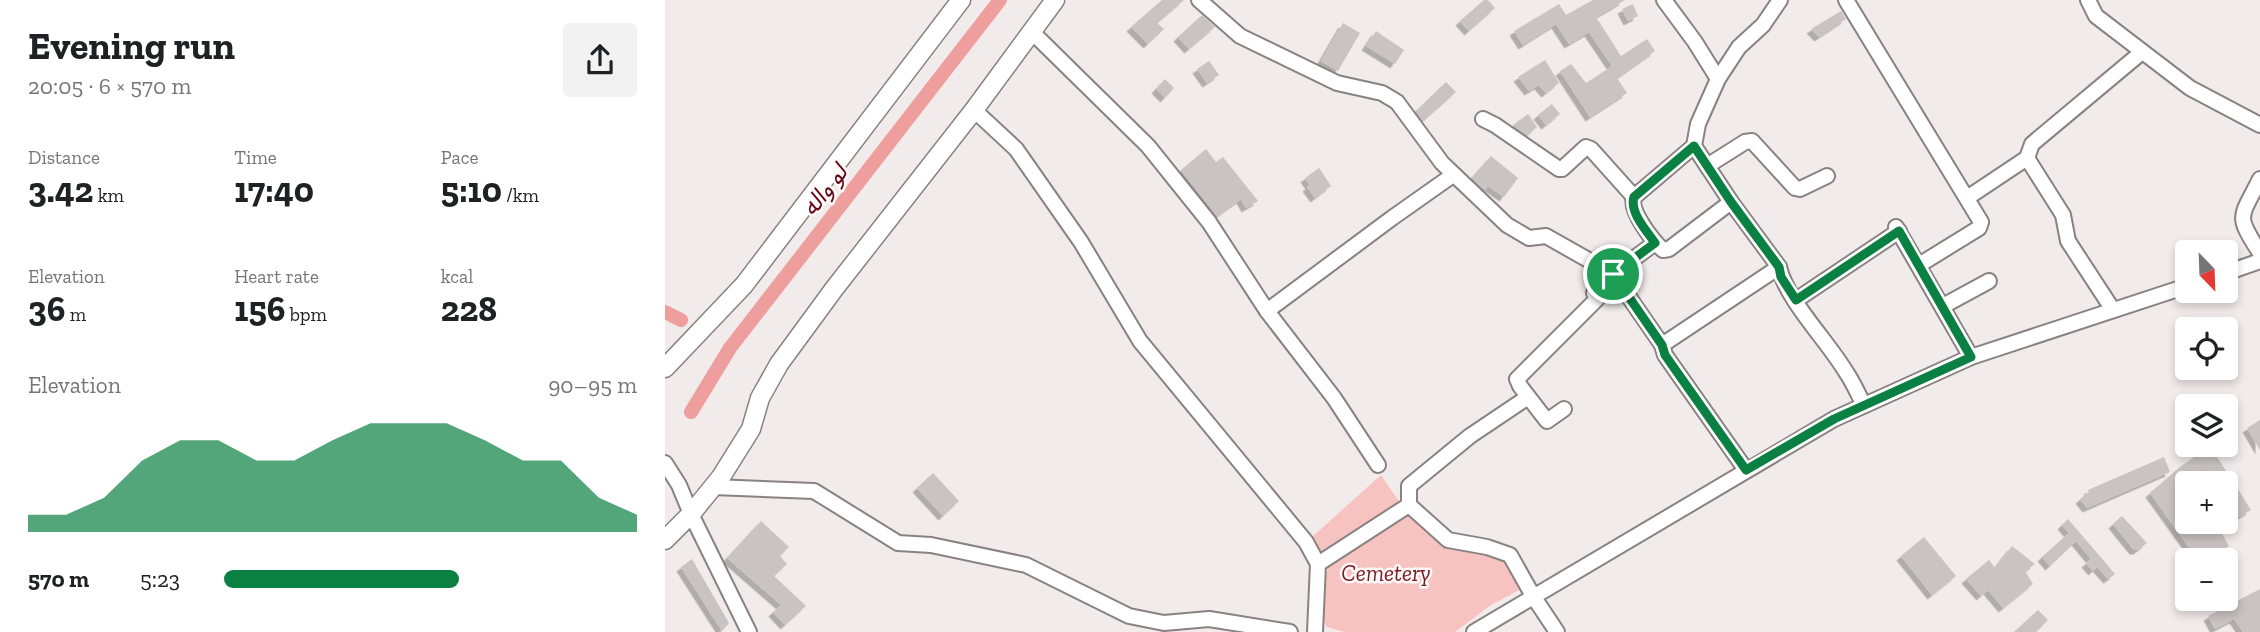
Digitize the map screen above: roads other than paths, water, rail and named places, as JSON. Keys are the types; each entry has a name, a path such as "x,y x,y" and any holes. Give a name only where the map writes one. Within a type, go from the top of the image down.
{"street":[{"path":"665,368 744,285 961,0"},
{"path":"665,540 691,514 713,486 751,429 760,398 779,364 1055,0"},
{"path":"1199,0 1240,36 1337,83 1382,93 1397,102 1453,175 1507,225 1529,238 1546,236 1612,273 1662,345 1665,355 1746,470"},
{"path":"1664,0 1718,79"},
{"path":"1780,0 1763,25 1739,47 1718,79 1697,124 1694,146 1779,267 1781,277 1846,372 1864,405"},
{"path":"1846,0 1981,222 1979,228 1919,265"},
{"path":"2088,0 2096,16 2190,89 2260,125"},
{"path":"1031,32 1148,146 1209,222 1268,311 1334,398 1378,465"},
{"path":"1967,198 2027,158 2032,144 2142,52"},
{"path":"974,110 1016,149 1081,242 1140,341 1306,542 1318,564 1315,632"},
{"path":"1483,119 1559,169 1586,147 1591,149 1634,197"},
{"path":"1707,166 1745,142 1752,141 1795,188 1800,189 1826,176"},
{"path":"1694,146 1634,197 1632,203 1635,211 1655,243 1663,250 1669,248 1731,202"},
{"path":"2027,158 2063,215 2068,241 2113,310"},
{"path":"1268,311 1453,175"},
{"path":"2260,179 2242,214 2242,221 2260,253"},
{"path":"1796,300 1897,229 1971,357"},
{"path":"1564,409 1547,421 1517,379 1597,299 1594,293 1612,273 1655,243"},
{"path":"2238,269 2260,261"},
{"path":"1662,345 1779,267"},
{"path":"1943,306 1989,281"},
{"path":"1479,630 1532,596 1834,419 1971,357 2175,290"},
{"path":"1528,397 1470,436 1409,486 1409,505 1448,540 1487,547 1510,555 1532,596 1557,632"},
{"path":"665,463 679,485 743,629"},
{"path":"713,486 814,491 898,543 931,545 1025,565 1129,616 1164,623 1209,619 1290,632"},
{"path":"1318,564 1409,505"}],"waterway":[{"name":"لو واله","path":"691,412 730,348 1000,0"},
{"path":"665,312 681,320"}],"park label":[{"name":"Cemetery","path":"1386,573"}]}
